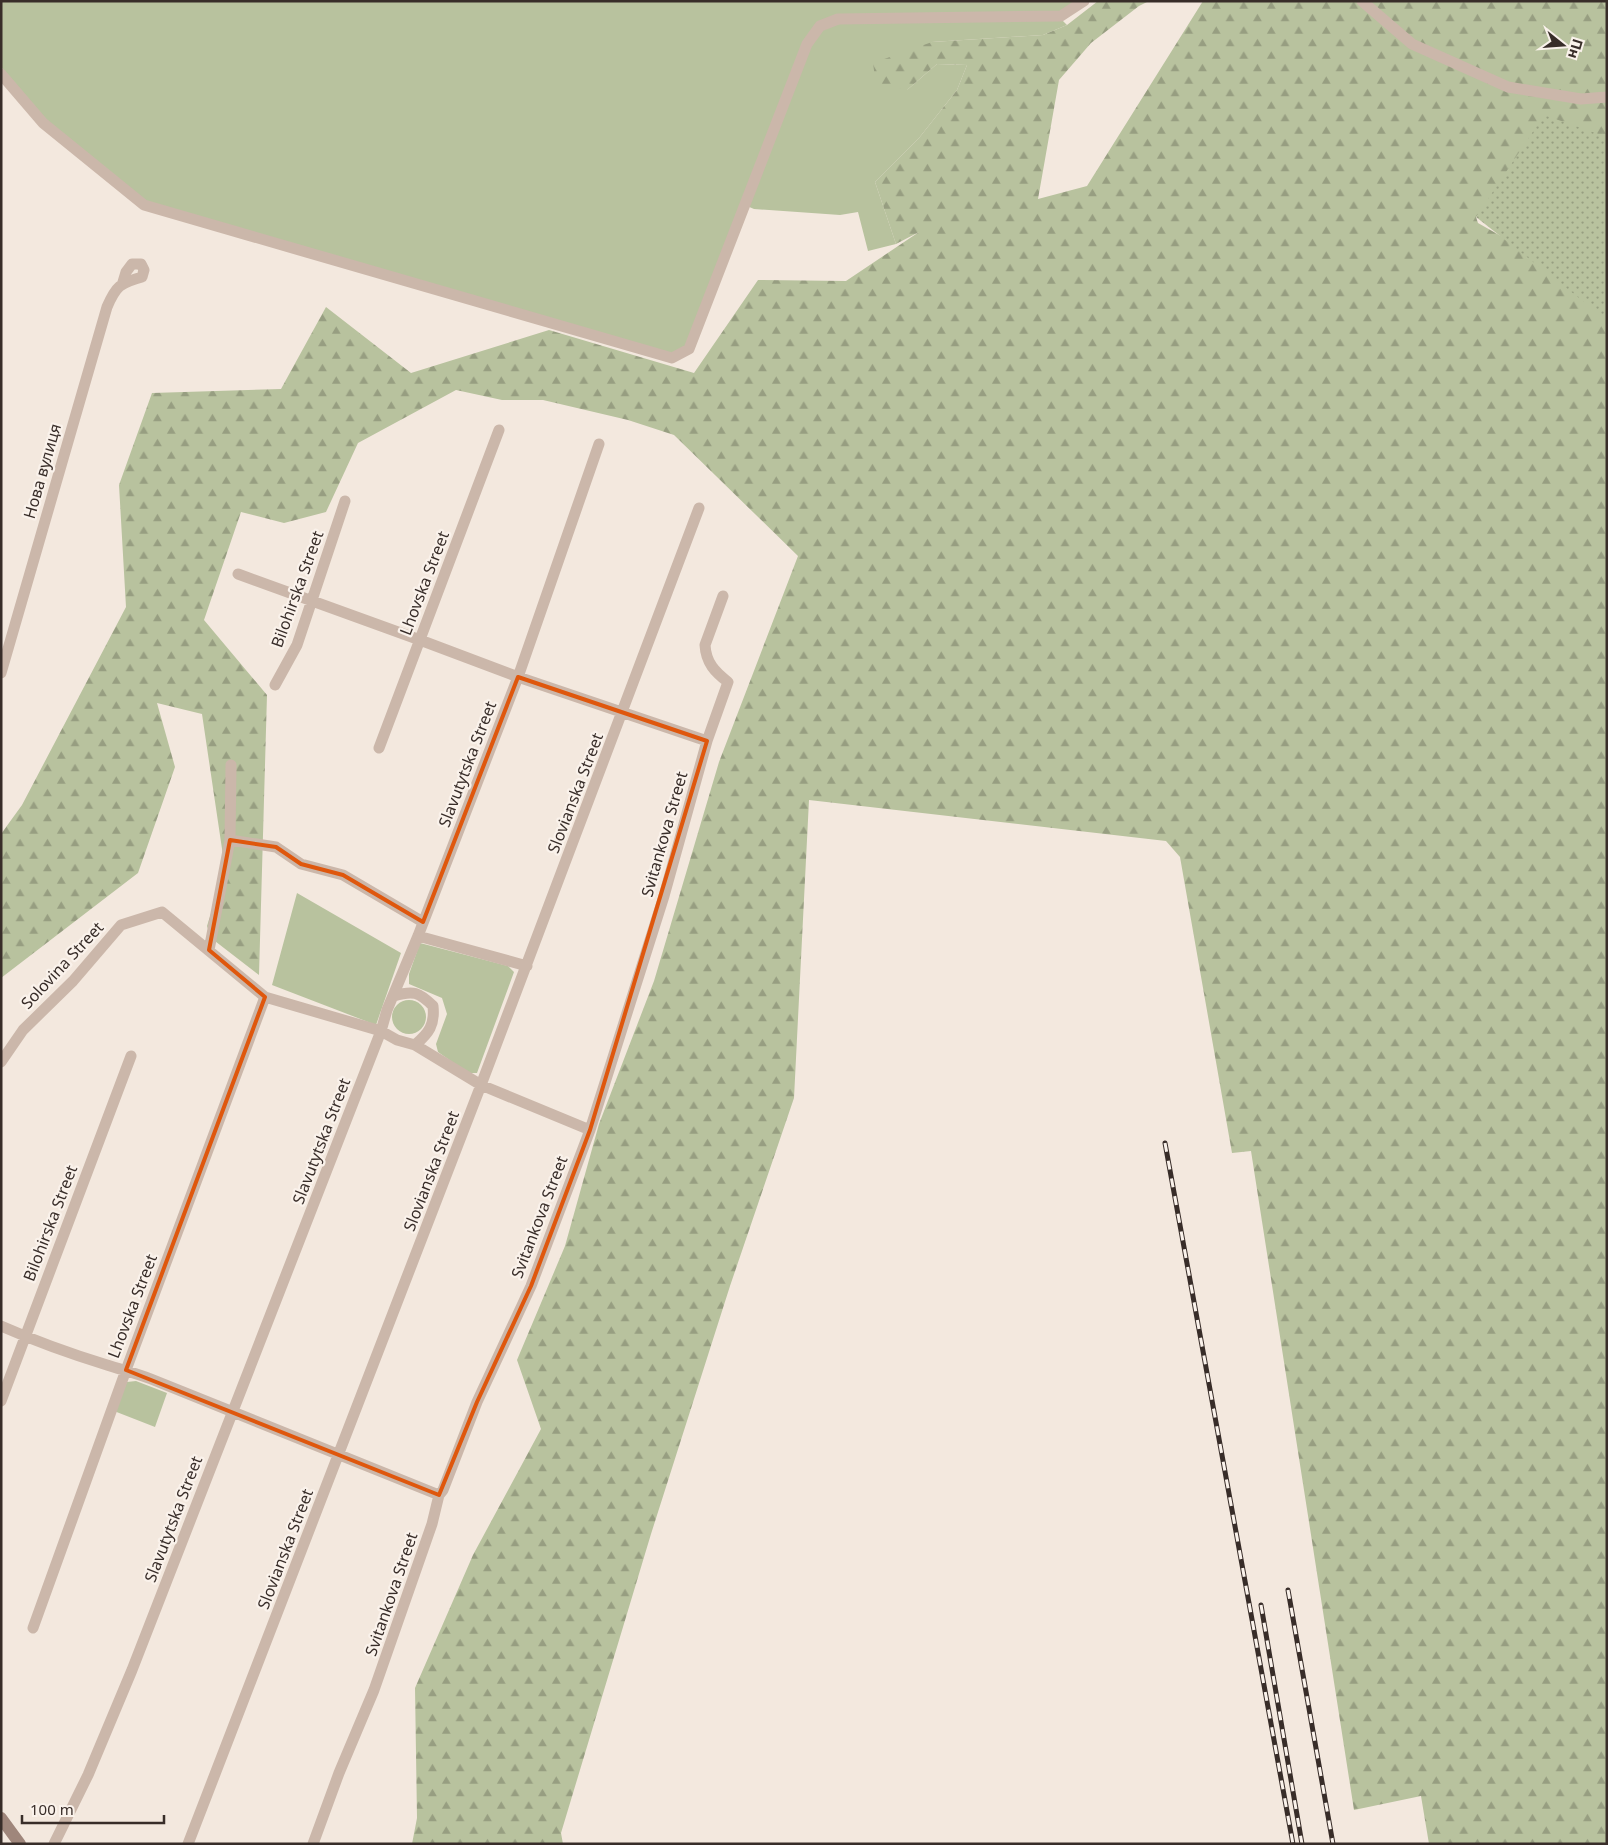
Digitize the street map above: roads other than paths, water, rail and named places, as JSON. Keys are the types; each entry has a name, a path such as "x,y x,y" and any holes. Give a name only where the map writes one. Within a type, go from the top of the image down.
{"main road":[{"path":"1,1818 20,1844"}],"street":[{"path":"1,74 43,123 144,205 672,358 689,349 807,44 820,26 838,18 1061,16 1084,1"},
{"path":"1362,1 1412,44 1508,87 1581,99 1607,97"},
{"name":"Нова вулиця","path":"1,673 106,307 114,291 123,282"},
{"name":"Lhovska Street","path":"379,748 499,430"},
{"name":"Slavutytska Street","path":"54,1844 88,1774 132,1670 381,1031 387,1010 418,936 518,677 599,444"},
{"name":"Bilohirska Street","path":"275,685 297,645 345,501"},
{"name":"Slovianska Street","path":"188,1844 527,966 700,508"},
{"path":"238,574 518,677 707,741"},
{"name":"Svitankova Street","path":"313,1844 339,1773 374,1690 432,1524 439,1495 443,1490 477,1402 531,1286 590,1130 661,904 707,741 728,682 714,671 705,646 723,596"},
{"path":"231,765 230,840 209,950 265,997 381,1031 397,1040 415,1046 481,1086 590,1130"},
{"path":"230,840 276,847 301,864 344,875 423,922"},
{"name":"Solovina Street","path":"1,1062 23,1030 73,982 121,925 162,912 209,950"},
{"path":"418,936 527,966"},
{"path":"394,996 408,991 424,997 433,1006 434,1018 430,1029 415,1046"},
{"name":"Lhovska Street","path":"33,1628 126,1370 265,997"},
{"name":"Bilohirska Street","path":"1,1401 131,1056"},
{"path":"1,1326 109,1366 126,1370 439,1495"}],"railway":[{"path":"1165,1143 1293,1844"},
{"path":"1288,1590 1333,1844"},
{"path":"1261,1605 1302,1844"}]}
